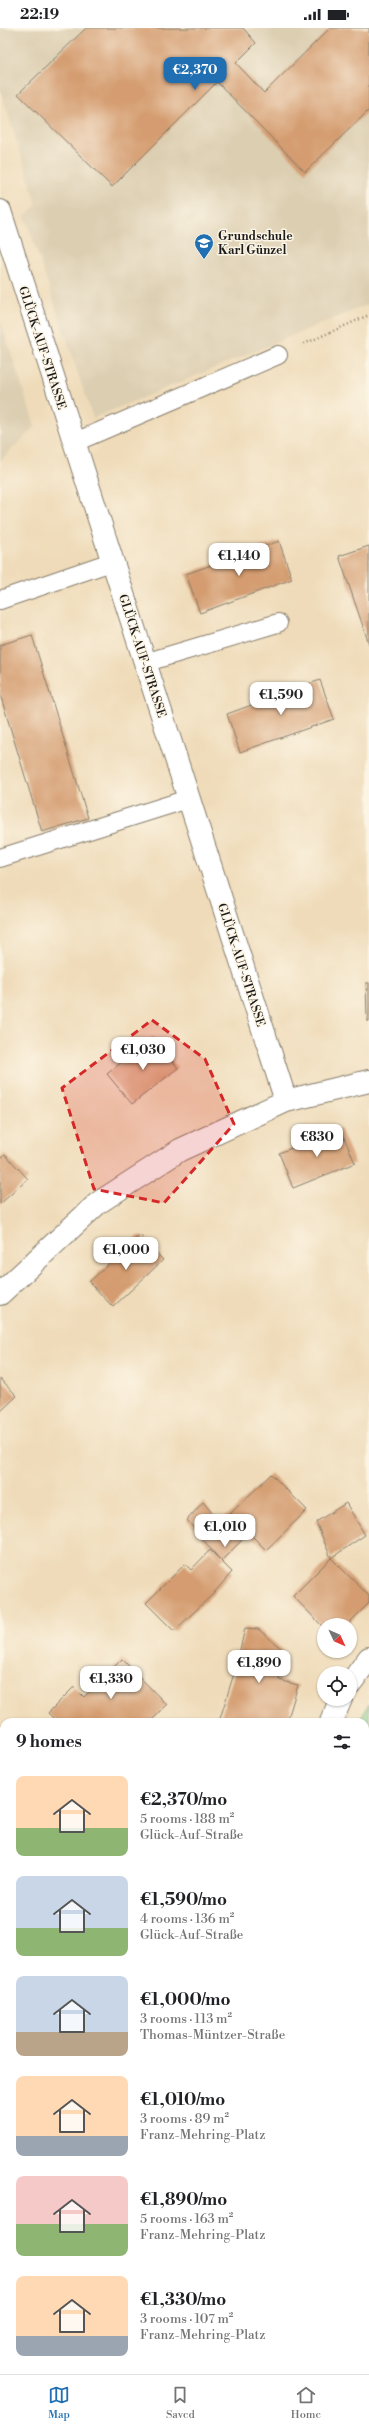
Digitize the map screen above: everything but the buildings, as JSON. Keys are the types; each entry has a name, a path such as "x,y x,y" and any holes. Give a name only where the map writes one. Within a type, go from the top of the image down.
{"street":[{"name":"GLÜCK-AUF-STRASSE","path":"0,211 111,562 286,1101"},
{"path":"0,1294 98,1203 180,1150 286,1101 369,1081"},
{"path":"357,1674 369,1658"},
{"path":"333,1718 339,1706"}],"lane":[{"path":"73,443 278,355"},
{"path":"0,600 111,562"},
{"path":"144,663 278,623"},
{"path":"0,858 188,799"}],"path":[{"path":"278,355 369,315"}],"highlighted area":[{"path":"152,1020 205,1059 234,1124 164,1203 94,1189 62,1088"}],"shaded area":[{"name":"Grundschule Karl Günzel","path":"0,28 369,28 369,304 93,418 25,216 37,205 0,89"},
{"path":"0,320 35,426 0,461"}],"green space":[{"path":"369,1704 369,1718 361,1718"}],"place":[{"name":"Grundschule Karl Günzel","path":"204,260"}]}
